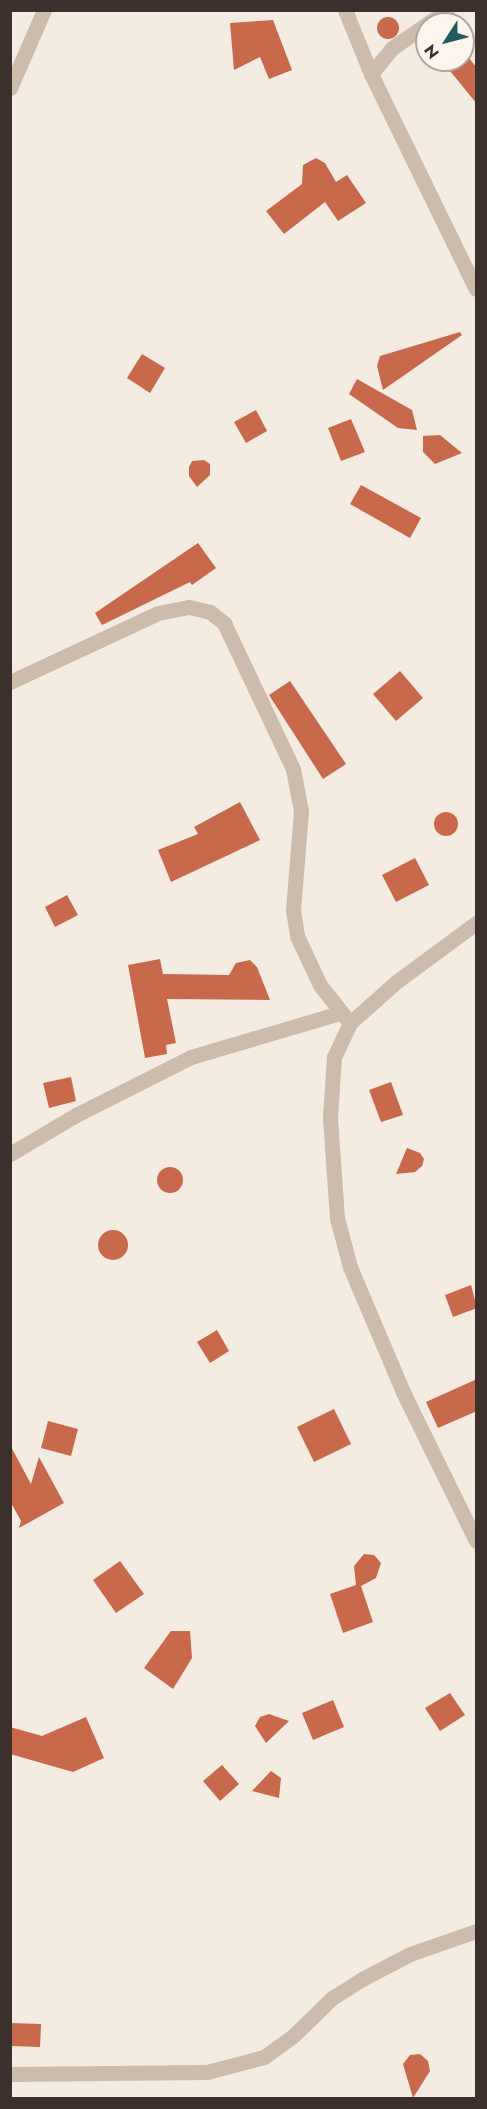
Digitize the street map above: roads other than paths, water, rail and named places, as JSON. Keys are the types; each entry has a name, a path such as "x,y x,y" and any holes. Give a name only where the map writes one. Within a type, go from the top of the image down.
{"street":[{"path":"10,88 44,10"},
{"path":"345,10 370,74 477,289"},
{"path":"370,74 392,48 447,10"},
{"path":"10,682 158,613 189,608 210,612 224,623 293,769 302,811 293,910 297,936 320,985 345,1018"},
{"path":"10,1154 106,1098 191,1057 345,1018 477,923"},
{"path":"345,1018 334,1057 330,1118 337,1218 350,1267 403,1392 477,1541"},
{"path":"10,2074 207,2072 264,2057 293,2037 332,1998 362,1979 410,1954 477,1931"}]}
